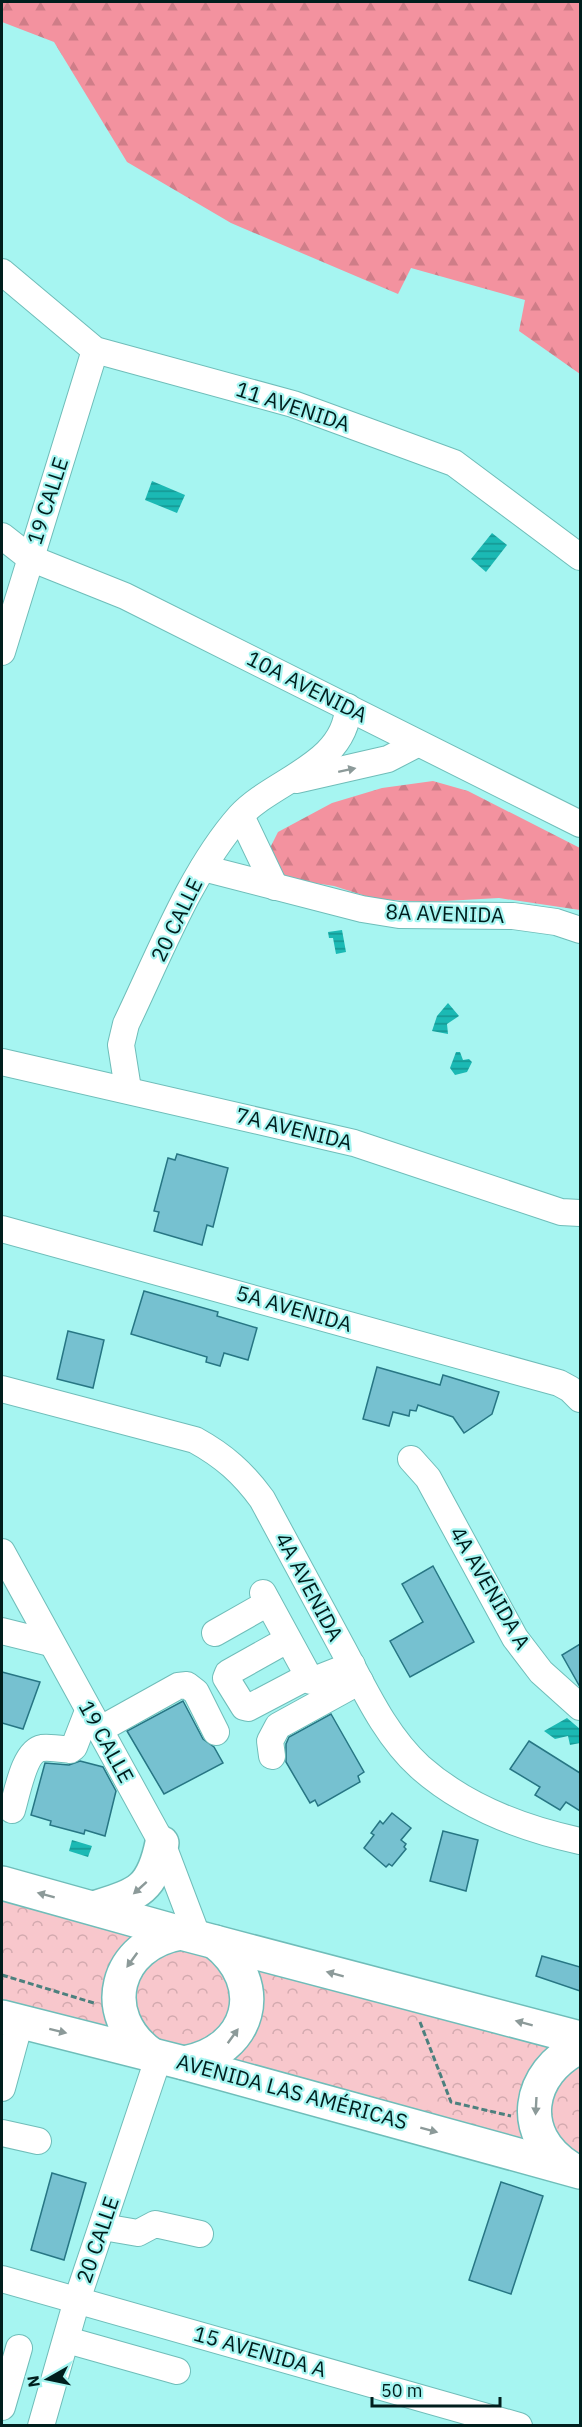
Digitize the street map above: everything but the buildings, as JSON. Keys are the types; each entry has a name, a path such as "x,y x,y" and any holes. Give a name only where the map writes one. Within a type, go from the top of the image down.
{"main road":[{"path":"94,1908 136,1893 149,1881 157,1867 162,1843"},
{"path":"2,1883 198,1938 580,2038"},
{"path":"198,1938 230,1953 240,1968 246,1986 245,2013 233,2039 219,2051 203,2060 165,2058 132,2038 120,2014 118,1998 121,1981 137,1953 150,1942 198,1938"},
{"name":"AVENIDA LAS AMÉRICAS","path":"11,2019 165,2058 576,2170"},
{"path":"576,2170 547,2148 536,2122 538,2089 547,2070 562,2056 580,2047"}],"street":[{"name":"11 AVENIDA","path":"2,272 95,350 293,405 454,463 580,557"},
{"name":"19 CALLE","path":"2,652 95,350"},
{"name":"10A AVENIDA","path":"2,536 30,558 125,596 580,824"},
{"name":"10A AVENIDA","path":"2,560 30,558"},
{"name":"20 CALLE","path":"128,1089 121,1045 126,1024 203,867 241,816 256,803 290,782 330,749 347,722 348,707"},
{"name":"20 CALLE","path":"290,782 388,759 417,744"},
{"path":"241,816 275,887"},
{"name":"8A AVENIDA","path":"203,867 362,909 399,915 513,916 556,922 580,930"},
{"name":"7A AVENIDA","path":"2,1062 128,1089 354,1143 561,1212 580,1213"},
{"name":"5A AVENIDA","path":"2,1228 559,1383 570,1389 580,1399"},
{"name":"4A AVENIDA","path":"2,1389 195,1440 219,1453 244,1475 262,1499 356,1673 397,1742 420,1767 479,1806 550,1835 580,1841"},
{"name":"4A AVENIDA A","path":"411,1459 428,1478 515,1638 548,1679 580,1707"},
{"name":"19 CALLE","path":"2,1552 162,1843 198,1938"},
{"path":"215,1633 265,1598 307,1677 315,1681 356,1673"},
{"path":"2,1631 50,1643"},
{"path":"287,1640 228,1673 226,1678 244,1707 248,1708 307,1677"},
{"path":"272,1756 270,1741 278,1726 356,1673"},
{"path":"12,1810 28,1759 33,1752 42,1748 70,1750 93,1720 178,1686 187,1685 196,1692 216,1732"},
{"path":"2,2088 11,2019"},
{"name":"20 CALLE","path":"41,2426 77,2300 165,2058"},
{"path":"2,2133 38,2141"},
{"path":"103,2227 138,2233 154,2224 200,2234"},
{"name":"15 AVENIDA A","path":"2,2279 519,2426"},
{"path":"67,2340 177,2371"},
{"path":"4,2392 19,2348"}],"path":[{"path":"2,1975 82,1998 120,2014"},
{"path":"418,2016 451,2102 536,2122"}],"green space":[{"path":"2,2 580,2 580,374 519,331 525,300 411,268 398,294 231,223 127,162 54,42 2,22"},
{"path":"433,781 468,791 580,848 580,910 499,898 427,902 375,899 334,886 288,879 273,864 270,848 278,832 332,803 382,788"},
{"path":"2,1901 138,1938 114,2028 2,2000"},
{"path":"168,1942 223,1956 238,2011 198,2052 143,2038 128,1983"},
{"path":"251,1968 554,2048 531,2141 228,2058"},
{"path":"580,2059 580,2158 563,2146 557,2138 551,2122 549,2092"}],"water":[{"path":"152,481 185,495 177,513 145,500"},
{"path":"492,533 507,545 486,572 471,559"},
{"path":"342,930 346,952 336,954 333,938 329,938 328,932"},
{"path":"448,1003 459,1016 447,1024 448,1034 432,1031 437,1016"},
{"path":"456,1052 460,1052 463,1060 469,1059 472,1062 467,1072 455,1075 450,1068"},
{"path":"567,1718 580,1729 580,1743 570,1745 568,1736 555,1739 544,1731"},
{"path":"72,1840 92,1846 88,1857 69,1851"}]}
